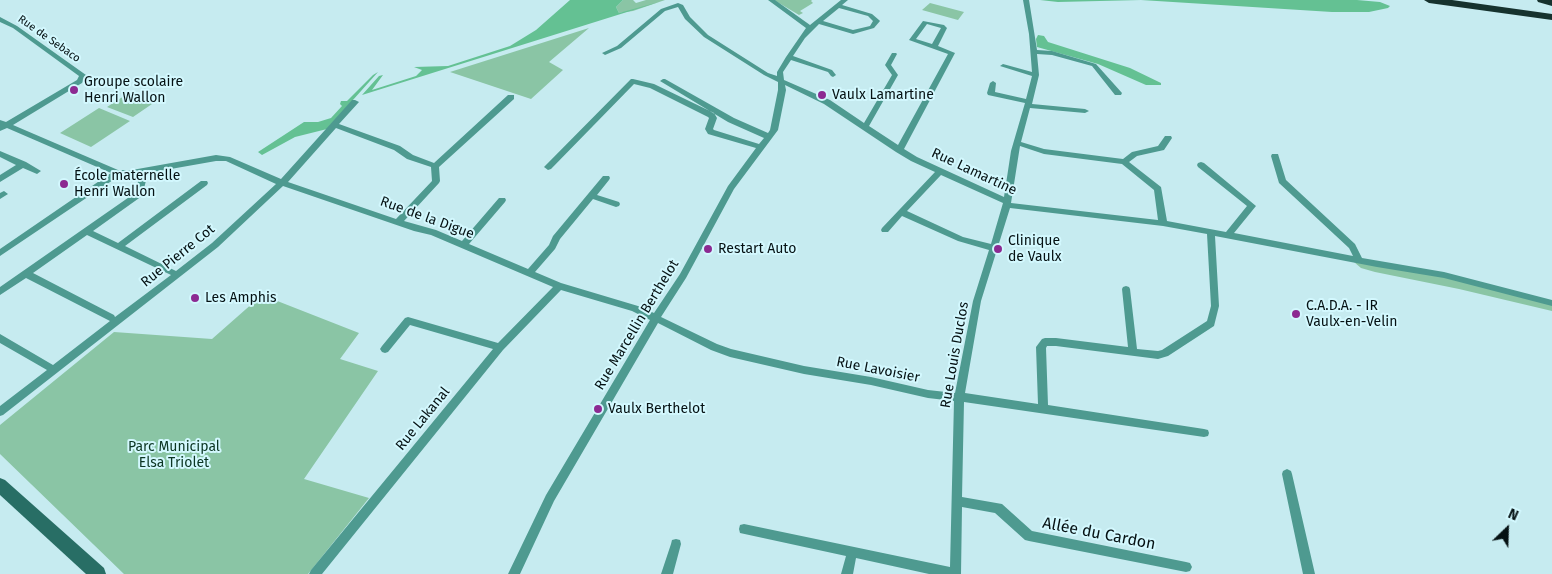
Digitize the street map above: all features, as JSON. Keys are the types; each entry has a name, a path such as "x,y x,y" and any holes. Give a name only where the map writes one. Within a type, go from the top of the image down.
{"highway":[{"path":"1429,0 1552,17"},
{"path":"1542,0 1552,3"}],"street":[{"path":"771,0 810,28"},
{"name":"Rue Marcellin Berthelot","path":"514,574 550,498 709,230 731,188 774,130 782,90 780,72 810,28 845,0"},
{"name":"Rue Louis Duclos","path":"955,574 959,398 977,300 1006,203 1017,143 1036,75 1026,0"},
{"name":"Rue Lamartine","path":"605,54 619,47 663,10 674,5 681,6 687,18 706,36 766,74 827,102 899,150 1006,203 1163,223 1228,234 1450,276 1552,302"},
{"path":"817,21 853,32 872,27 877,20 870,15 838,6"},
{"name":"Rue de Sebaco","path":"0,19 15,27 83,75 80,81 2,125"},
{"path":"899,150 952,53 934,47"},
{"path":"1034,52 1052,53 1094,65 1118,93"},
{"path":"865,127 895,75 888,65 894,54"},
{"path":"789,57 830,71 833,75"},
{"path":"1003,66 1036,75"},
{"path":"548,167 632,81 652,86 711,115 713,118 709,129 711,132 760,147"},
{"path":"663,81 731,120 769,137"},
{"path":"993,83 991,93 1029,104 1084,111"},
{"path":"398,222 436,181 435,166 512,97"},
{"name":"Rue Pierre Cot","path":"0,412 215,245 282,183 355,102"},
{"path":"2,125 117,173"},
{"path":"335,125 397,148 410,156 435,166"},
{"path":"1124,162 1135,154 1161,148 1168,138"},
{"path":"1017,143 1044,151 1124,162 1158,189 1163,223"},
{"path":"0,154 37,171"},
{"path":"1275,156 1282,182 1352,246 1359,260"},
{"name":"Rue de la Digue","path":"117,173 126,174 222,158 282,183 433,232 559,286"},
{"path":"0,179 23,164"},
{"path":"1200,165 1252,206 1228,234"},
{"path":"2,288 26,274 139,194 144,171"},
{"path":"884,230 940,171"},
{"path":"0,253 117,173"},
{"path":"530,274 552,247 556,238 606,178"},
{"path":"119,246 204,183"},
{"path":"592,196 616,204"},
{"path":"462,245 502,200"},
{"path":"901,212 961,240 994,248"},
{"path":"86,231 172,272"},
{"path":"1043,409 1041,347 1046,342 1158,354 1165,353 1211,323 1214,306 1211,232"},
{"path":"26,274 111,318"},
{"name":"Rue Lavoisier","path":"559,286 635,308 730,353 804,370 871,381 928,394 1204,433"},
{"name":"Rue Lakanal","path":"314,574 500,347 559,286"},
{"path":"1126,289 1134,352"},
{"path":"385,349 408,321 500,347"},
{"path":"0,338 49,367"},
{"path":"1286,474 1309,574"},
{"path":"0,485 98,574"},
{"name":"Allée du Cardon","path":"957,501 998,508 1029,536 1186,567"},
{"path":"744,529 955,574"},
{"path":"667,574 676,544"},
{"path":"847,574 852,552"}],"green space":[{"path":"570,0 623,0 616,7 619,13 659,2 362,95 379,76 383,75 372,90 416,76 422,70 414,67 448,66 510,46 536,30"},
{"path":"623,0 633,0 636,3 646,0 665,0 633,11 619,13 616,7"},
{"path":"774,0 812,0 813,3 800,11 803,13 799,15"},
{"path":"1040,0 1141,0 1058,2"},
{"path":"1141,0 1357,0 1380,2 1390,6 1369,12 1332,12"},
{"path":"930,3 964,12 958,20 922,10"},
{"path":"589,28 549,62 563,70 531,99 450,72"},
{"path":"1038,35 1044,36 1048,42 1130,68 1161,83 1161,85 1146,85 1098,64 1037,47 1036,39"},
{"path":"378,72 327,129 295,137 262,155 258,152 304,122 318,122 331,118 342,106 340,104 341,101 347,101"},
{"path":"127,94 152,104 133,117 107,107"},
{"path":"99,108 130,121 91,147 60,133"},
{"path":"1354,262 1435,275 1552,304 1552,311 1375,272 1361,268"},
{"name":"Parc Municipal Elsa Triolet","path":"262,295 359,333 340,359 378,371 304,479 369,498 308,574 124,574 0,454 0,425 114,332 212,339"}],"place":[{"name":"Groupe scolaire Henri Wallon","path":"74,90"},
{"name":"Vaulx Lamartine","path":"822,95"},
{"name":"École maternelle Henri Wallon","path":"64,184"},
{"name":"Restart Auto","path":"708,249"},
{"name":"Clinique de Vaulx","path":"998,249"},
{"name":"Les Amphis","path":"195,298"},
{"name":"C.A.D.A. - IR Vaulx-en-Velin","path":"1296,314"},
{"name":"Vaulx Berthelot","path":"598,409"}]}
